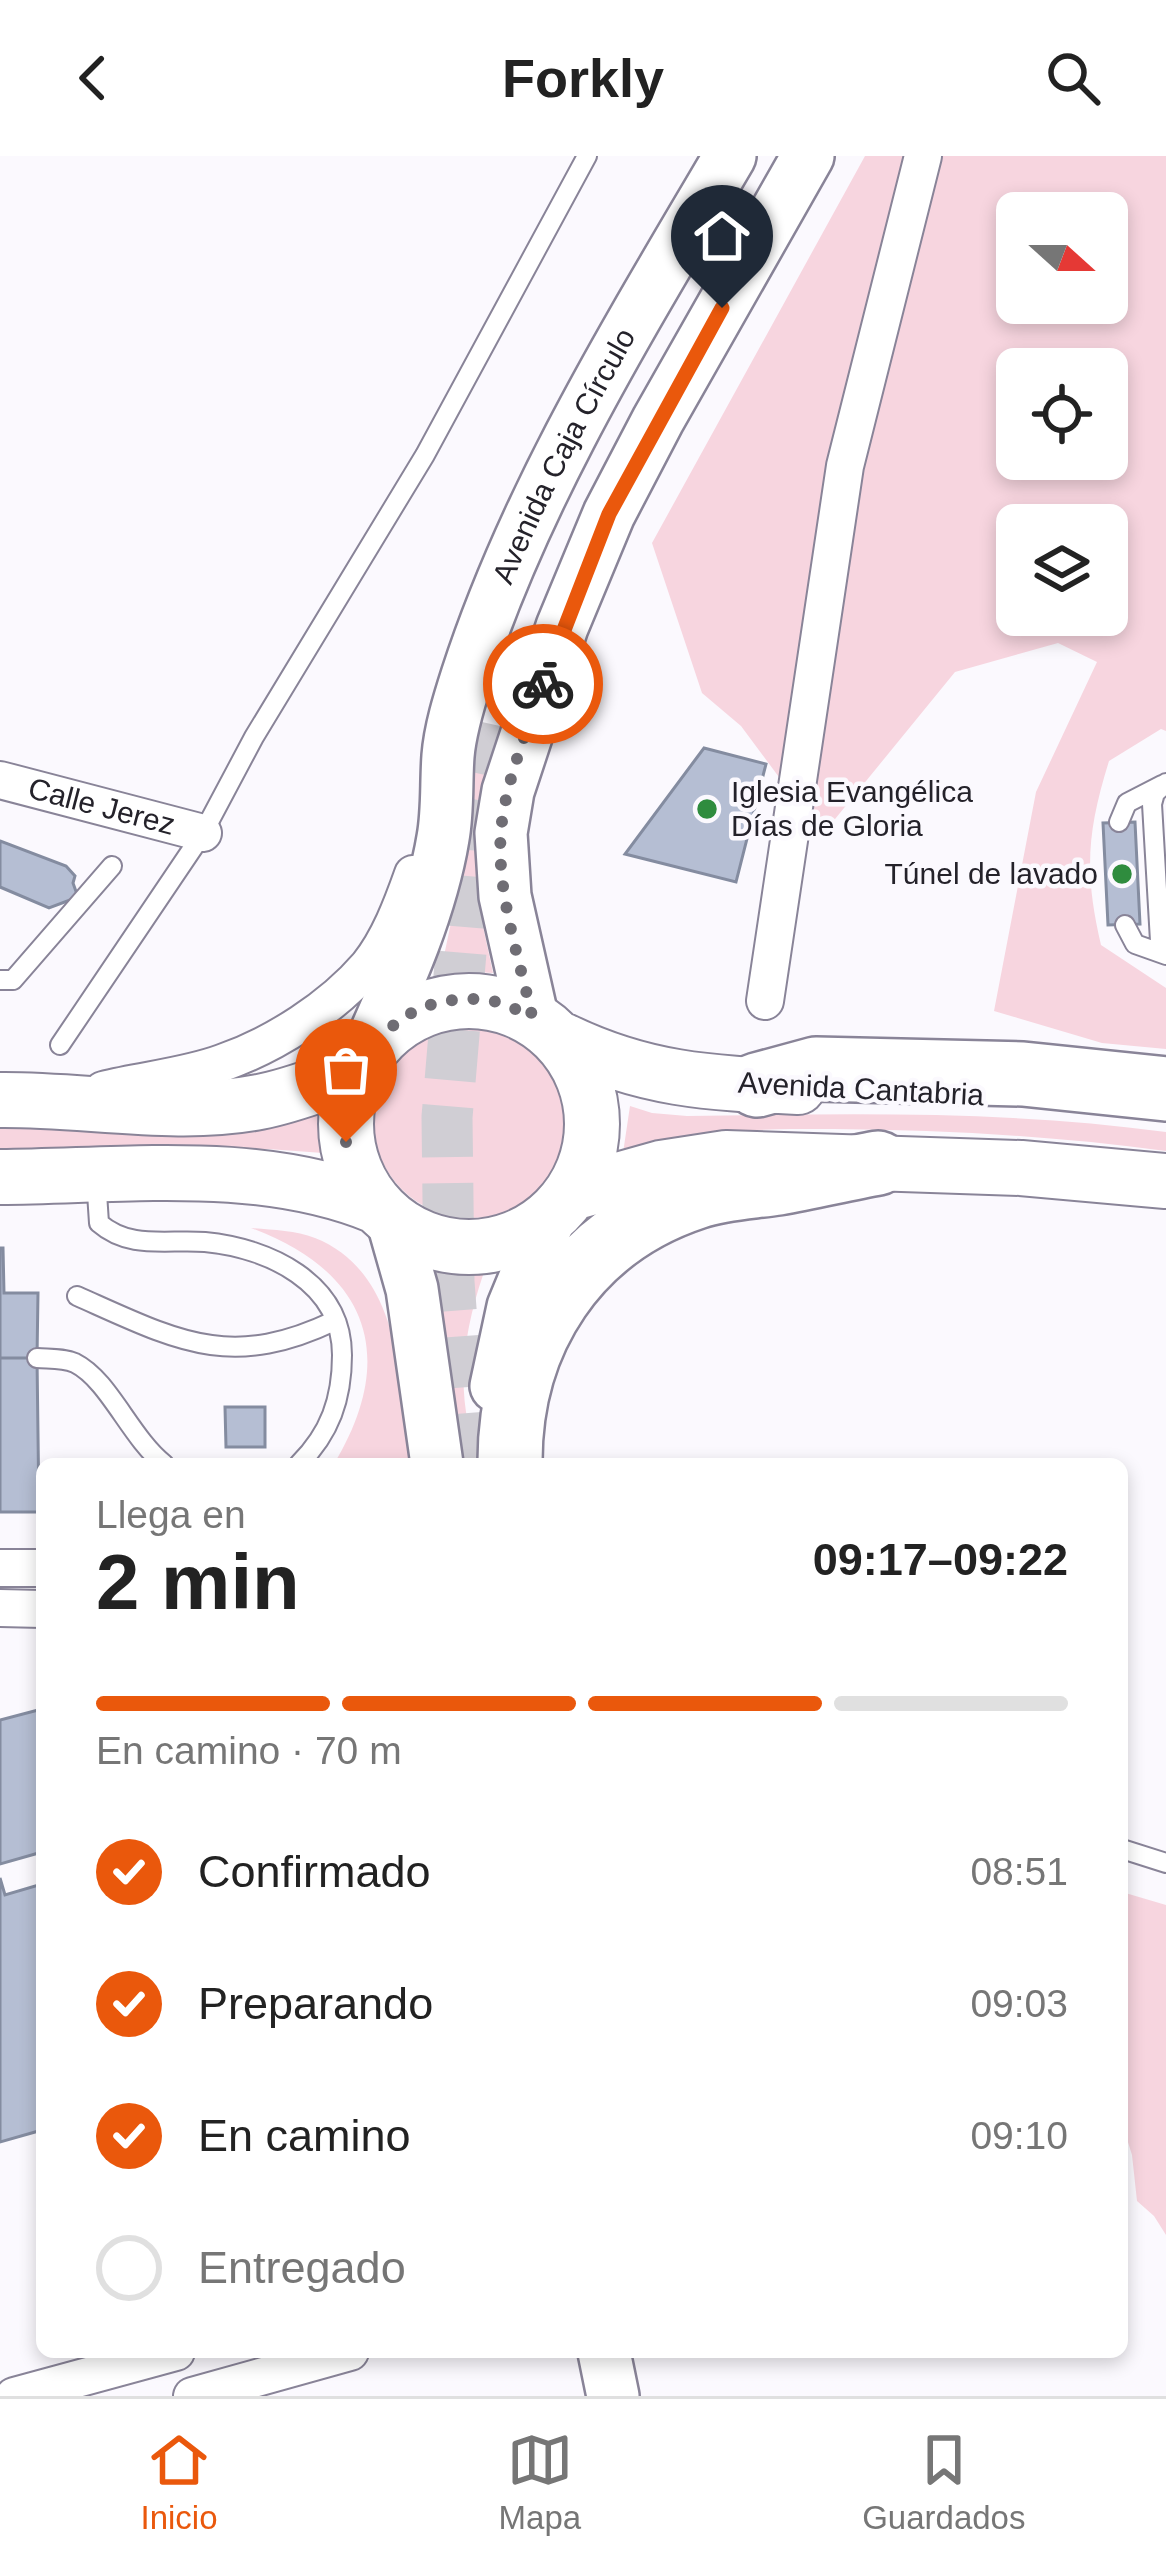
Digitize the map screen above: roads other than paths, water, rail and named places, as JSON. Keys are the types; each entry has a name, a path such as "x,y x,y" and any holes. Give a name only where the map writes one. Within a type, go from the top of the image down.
{"highway":[{"path":"757,1085 816,1069 1023,1074 1166,1089"},
{"path":"510,1458 512,1406 528,1350 561,1291 597,1252 654,1213 701,1195 878,1162"}],"main road":[{"name":"Avenida Caja Círculo","path":"362,1062 398,983 435,874 444,836 448,749 467,674 550,471 730,156"},
{"name":"Avenida Caja Círculo","path":"502,677 577,495 767,156"},
{"name":"Avenida Caja Círculo","path":"547,1028 505,896 501,833 508,790 562,627 609,514 808,156"},
{"path":"436,1458 412,1289 385,1214 357,1177 346,1142 346,1107 362,1062 400,1020 443,1002 489,1000 547,1028 584,1075 593,1115 589,1156 513,1307 500,1353 495,1395 499,1458"},
{"name":"Avenida Cantabria","path":"547,1028 632,1070 671,1078 987,1095 1166,1111"},
{"path":"0,1100 67,1099 197,1108 260,1102 362,1062"},
{"path":"0,1177 264,1175 335,1189 422,1238 455,1247 489,1246 522,1236 561,1205 662,1168 726,1158 1021,1168 1166,1181"},
{"path":"573,2358 579,2396"},
{"path":"600,2358 602,2396"},
{"path":"602,2358 613,2396"},
{"path":"635,2358 640,2396"}],"street":[{"path":"765,1001 845,466 923,156"},
{"path":"67,1099 221,1064 289,1030 334,998 368,965 403,902 448,749"},
{"name":"Calle Jerez","path":"0,780 203,832"},
{"path":"0,1568 36,1568"},
{"path":"0,1608 36,1609"},
{"path":"14,2396 154,2358"},
{"path":"192,2396 296,2360"}],"lane":[{"path":"60,1045 203,832 254,737 425,455 587,156"},
{"path":"1120,822 1127,803 1164,784"},
{"path":"1164,784 1152,804 1160,841 1160,941 1166,953"},
{"path":"0,980 13,980 112,866"},
{"path":"1125,925 1135,944 1166,953"},
{"path":"96,1176 99,1223 117,1239 207,1242 274,1257 311,1282 323,1297 342,1346 342,1386 332,1419 303,1458"},
{"path":"77,1296 181,1340 237,1349 304,1335 334,1321"},
{"path":"38,1358 66,1360 86,1371 157,1458"},
{"path":"1128,1852 1166,1863"}],"tunnel":[{"path":"466,1458 449,1282 447,1117 473,811 503,677"}],"place":[{"name":"Iglesia Evangélica Días de Gloria","path":"707,809"},
{"name":"Túnel de lavado","path":"1122,874"}]}
